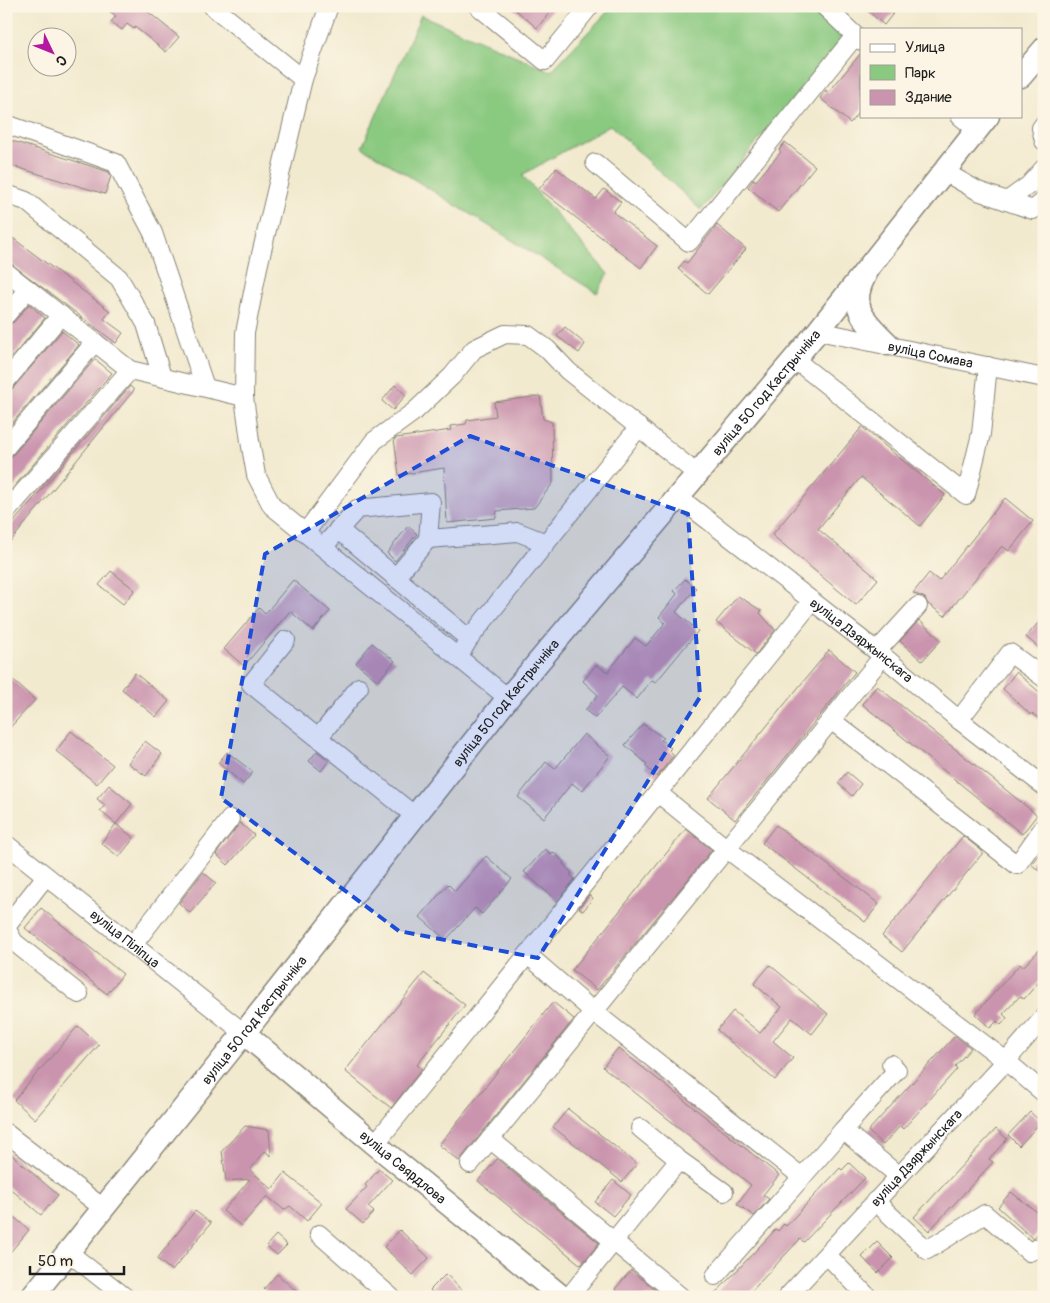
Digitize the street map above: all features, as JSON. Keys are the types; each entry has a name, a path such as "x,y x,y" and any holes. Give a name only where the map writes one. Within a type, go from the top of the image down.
{"main road":[{"path":"1022,75 1044,49"},
{"name":"вуліца 50 год Кастрычніка","path":"32,1297 244,1034 508,698 696,473 818,331 943,171 975,121"},
{"path":"872,261 857,295 858,307 863,318 888,344"},
{"name":"вуліца Свярдлова","path":"244,1034 562,1297"}],"street":[{"path":"212,6 303,79"},
{"path":"329,6 303,79 258,267 245,333 244,397 256,474 272,506 324,546 508,698"},
{"path":"478,6 545,61 590,6"},
{"path":"595,163 689,242 858,39 824,6"},
{"path":"6,124 116,163 153,233 205,387"},
{"path":"1044,124 1040,128 1044,142"},
{"path":"1012,203 1044,168"},
{"path":"943,171 978,191 1033,210 1044,201"},
{"path":"1012,203 1044,187"},
{"path":"6,194 26,201 119,278 146,324 162,377"},
{"path":"6,272 130,370 244,397"},
{"path":"6,315 28,289"},
{"path":"6,380 60,315"},
{"name":"вуліца Сомава","path":"818,331 888,344 1044,378"},
{"path":"306,532 374,441 415,411 452,376 474,349 505,334 528,335 548,348 568,371 696,473"},
{"path":"6,447 95,342"},
{"path":"794,359 966,495 981,434 988,366"},
{"path":"6,512 130,370"},
{"path":"458,657 469,639 639,427"},
{"name":"вуліца Дзяржынскага","path":"677,496 880,654 959,720 1044,786"},
{"path":"324,546 357,509 431,502 428,539 395,578"},
{"path":"338,529 469,639"},
{"path":"428,539 518,532 546,543"},
{"path":"375,1144 812,601"},
{"path":"470,1164 831,720 918,606"},
{"path":"286,640 251,684 415,816"},
{"path":"959,720 1010,653 1044,678"},
{"path":"319,737 358,687"},
{"path":"831,720 1017,865 1044,828"},
{"path":"658,793 727,849 1006,1061 1044,1094"},
{"path":"133,945 230,819"},
{"name":"вуліца Піліпца","path":"6,844 244,1034"},
{"path":"46,876 6,928 14,942 79,994"},
{"path":"528,955 594,1012 802,1177"},
{"name":"вуліца Дзяржынскага","path":"787,1297 1006,1061 1044,1017"},
{"path":"715,1276 897,1070 891,1064"},
{"path":"640,1128 678,1160 724,1192"},
{"path":"843,1130 899,1176"},
{"path":"6,1133 104,1208"},
{"path":"490,1139 615,1240 681,1297"},
{"path":"569,1297 678,1160"},
{"path":"875,1201 927,1250 985,1214 1029,1252 1044,1246"},
{"path":"319,1234 391,1297"},
{"path":"68,1252 125,1297"},
{"path":"826,1254 868,1297"}],"highlighted area":[{"path":"470,436 688,514 700,697 538,958 399,931 221,798 265,554"}],"green space":[{"path":"613,6 802,6 848,32 701,210 610,125 522,175 608,274 597,293 362,147 421,15 551,71"}],"building":[{"path":"103,6 151,6 147,11 179,37 166,52 135,27 134,29 127,24 122,30 111,22 116,16"},
{"path":"511,6 555,6 537,28"},
{"path":"862,6 899,6 884,25"},
{"path":"860,54 860,110 850,123 820,98 826,90 828,93"},
{"path":"6,139 109,172 111,176 105,194 6,164"},
{"path":"785,142 815,166 778,212 748,187 754,179 756,181 781,152 779,150"},
{"path":"556,168 596,199 604,189 621,202 613,212 657,246 641,268 539,189"},
{"path":"717,225 746,249 708,294 678,269 684,261 687,263"},
{"path":"6,233 110,311 104,319 123,333 116,343 6,260"},
{"path":"29,304 45,318 6,364 6,325 14,322"},
{"path":"565,327 585,344 579,353 557,336"},
{"path":"62,331 79,345 6,430 6,396"},
{"path":"95,359 112,373 6,496 6,463"},
{"path":"395,385 406,395 393,410 382,401"},
{"path":"130,386 134,390 6,547 6,531"},
{"path":"540,396 543,419 552,422 553,483 534,508 497,511 496,518 447,523 444,468 399,475 394,439 451,430 450,426 466,424 467,420 496,416 494,402"},
{"path":"862,427 945,495 920,526 861,477 818,529 878,579 856,605 772,535"},
{"path":"1005,498 1033,521 1009,551 1002,546 945,616 928,604 925,598 913,593 929,573 939,581"},
{"path":"408,526 417,534 395,561 387,553"},
{"path":"111,571 135,590 123,604 99,585"},
{"path":"685,579 696,588 676,612 698,631 656,682 652,680 637,699 622,687 595,718 585,710 598,695 583,681 596,665 608,672 635,638 646,646 665,623 659,617 677,594 674,591"},
{"path":"293,580 330,611 313,631 290,611 244,666 224,649 259,608 265,614"},
{"path":"738,596 762,611 760,613 775,630 756,654 716,622"},
{"path":"1044,616 1044,652 1026,637"},
{"path":"919,620 941,640 922,661 900,641"},
{"path":"372,643 395,661 378,681 356,663"},
{"path":"829,650 855,672 735,820 708,798"},
{"path":"1016,672 1044,696 1044,723 1032,713 1031,715 1003,689"},
{"path":"135,673 169,701 156,717 122,689"},
{"path":"6,674 35,700 6,732"},
{"path":"877,686 1037,815 1022,834 862,704"},
{"path":"643,724 664,738 661,740 671,748 669,750 674,755 657,777 645,766 647,764 625,745"},
{"path":"71,731 113,765 97,784 56,751"},
{"path":"584,734 610,756 582,791 572,783 544,818 518,797 546,762 555,769"},
{"path":"145,741 162,754 146,776 128,763"},
{"path":"317,751 329,761 321,771 309,761"},
{"path":"227,752 253,772 243,784 218,763"},
{"path":"847,772 861,784 852,796 838,783"},
{"path":"109,785 132,804 116,824 100,811 105,805 97,799"},
{"path":"240,823 254,835 228,865 216,854"},
{"path":"116,824 134,838 119,857 101,843"},
{"path":"776,825 879,904 865,922 762,843"},
{"path":"686,829 712,850 597,990 572,970"},
{"path":"963,836 982,851 982,854 902,952 882,936"},
{"path":"1044,848 1044,875 1031,864"},
{"path":"545,849 551,854 553,852 564,862 563,864 572,873 570,875 575,879 557,901 524,872"},
{"path":"486,856 512,879 482,914 475,908 446,940 420,917 448,884 455,891"},
{"path":"203,872 216,883 190,913 179,903"},
{"path":"589,895 593,898 583,911 579,908"},
{"path":"41,908 123,974 107,994 25,928"},
{"path":"1044,945 1044,976 1024,999 1020,996 1003,1014 1007,1018 1001,1025 997,1021 990,1028 975,1014 1020,964 1023,967"},
{"path":"770,965 828,1014 812,1034 792,1018 773,1041 793,1058 775,1080 717,1030 733,1011 760,1033 782,1007 754,984"},
{"path":"424,973 465,1005 417,1065 422,1069 391,1108 345,1071"},
{"path":"553,1002 574,1019 459,1161 439,1145"},
{"path":"78,1026 99,1045 35,1119 14,1100"},
{"path":"955,1036 971,1048 955,1066 957,1069 903,1129 900,1126 883,1145 868,1131"},
{"path":"618,1048 779,1175 763,1195 769,1199 754,1216 737,1204 751,1185 603,1067"},
{"path":"568,1109 637,1164 622,1182 553,1127"},
{"path":"1030,1112 1041,1122 1019,1146 1008,1135"},
{"path":"245,1126 269,1130 271,1156 265,1151 250,1170 272,1189 285,1173 322,1203 307,1221 290,1206 284,1210 267,1196 241,1226 223,1211 250,1179 226,1181 222,1151"},
{"path":"996,1129 1007,1139 989,1159 993,1162 929,1231 914,1217"},
{"path":"6,1150 58,1195 41,1215 6,1185"},
{"path":"497,1159 599,1243 581,1265 478,1181"},
{"path":"849,1163 865,1178 804,1242 800,1239 746,1297 712,1297 776,1229 778,1231 784,1224 786,1226 840,1168 842,1170"},
{"path":"379,1169 392,1180 368,1207 374,1212 363,1224 346,1209 367,1187 365,1185"},
{"path":"613,1180 631,1195 613,1216 595,1202"},
{"path":"1011,1192 1041,1215 1040,1217 1044,1220 1044,1226 1033,1239 998,1207"},
{"path":"6,1210 29,1230 6,1257"},
{"path":"195,1211 211,1223 172,1271 157,1259"},
{"path":"400,1230 429,1258 413,1275 384,1247"},
{"path":"276,1235 287,1245 277,1255 266,1246"},
{"path":"877,1242 893,1258 878,1273 862,1257"},
{"path":"631,1270 664,1297 624,1297 615,1289"},
{"path":"277,1274 303,1297 273,1297 264,1289"},
{"path":"446,1274 468,1297 436,1297 430,1290"}]}
